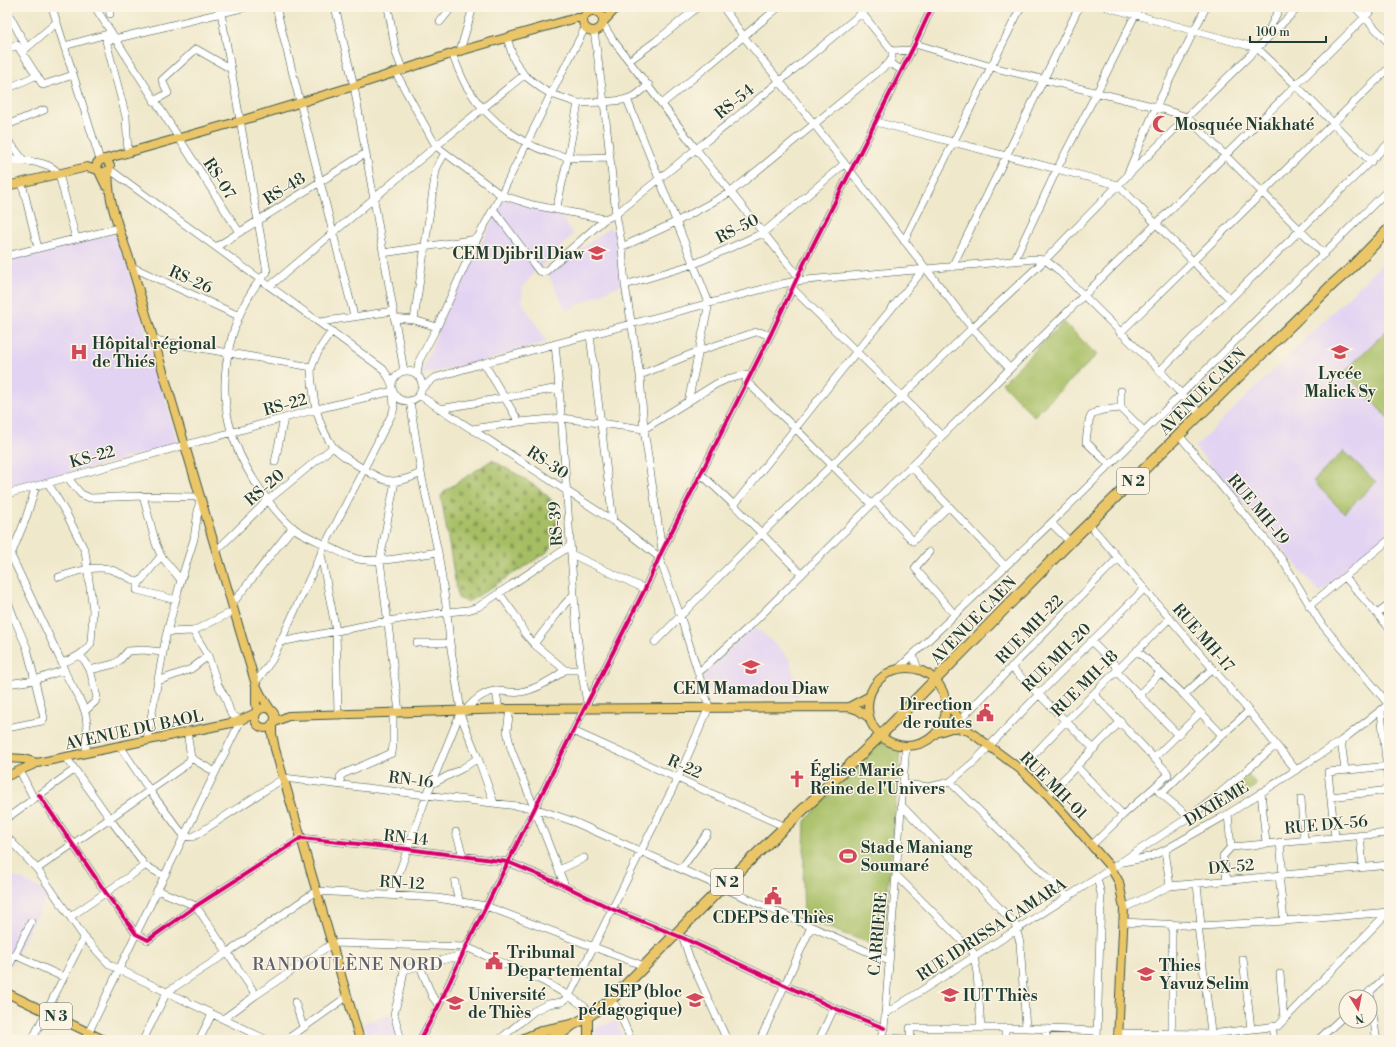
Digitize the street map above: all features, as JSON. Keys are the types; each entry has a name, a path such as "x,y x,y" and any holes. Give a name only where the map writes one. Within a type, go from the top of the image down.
{"highway":[{"name":"AVENUE CAEN","path":"552,1040 610,1000 644,966 678,937 722,887 880,736 1070,542 1350,269 1389,229"},
{"name":"AVENUE CAEN","path":"522,1040 543,1031 572,1025"}],"main road":[{"path":"592,26 586,13 616,7"},
{"path":"592,26 616,7"},
{"path":"592,26 603,19 597,10"},
{"path":"82,168 101,160 400,72 456,52 576,18 592,26"},
{"path":"7,186 86,167 104,172 109,169 115,159 125,154"},
{"path":"101,160 109,161 108,190"},
{"path":"101,160 97,165 108,190 132,267 256,684 275,717 272,734 275,749 316,891 333,943 360,1040"},
{"path":"936,680 928,673 918,669 899,668 890,671 880,679 868,697 868,717 874,730 880,736 892,743 906,746 923,743 936,733 940,727 945,715 946,702"},
{"name":"RUE MH-01","path":"936,680 942,690 946,702 969,731 1020,768 1048,795 1111,868"},
{"path":"256,684 257,712 254,718 268,736 275,749"},
{"path":"849,707 868,697"},
{"path":"239,721 264,708 288,716 396,712 462,712 586,706 708,708 849,707 858,710 868,717"},
{"path":"239,721 267,728 288,716"},
{"name":"AVENUE DU BAOL","path":"7,776 37,763 239,721"},
{"name":"RUE MH-01","path":"936,733 951,728 969,731"},
{"name":"AVENUE DU BAOL","path":"7,758 37,763"},
{"path":"1111,868 1119,882 1124,908 1118,1036"},
{"name":"N 3","path":"7,993 46,1011 87,1036 104,1040"},
{"path":"588,1016 588,1040"}],"street":[{"path":"52,7 101,160"},
{"name":"RS-07","path":"95,7 239,232"},
{"path":"64,46 113,36 221,10 246,7"},
{"path":"276,7 354,316"},
{"path":"335,7 354,86 404,371"},
{"path":"388,7 400,72 436,146 501,194 533,205 605,219"},
{"path":"440,22 452,7"},
{"path":"473,7 456,52 466,87 482,108 526,144 547,152 568,157 610,157"},
{"path":"630,60 698,7"},
{"path":"723,7 744,37 814,124 925,270 972,328 1010,369"},
{"path":"662,104 779,7"},
{"path":"622,247 676,222 731,192 889,63 892,58 892,51 857,7"},
{"name":"RS-54","path":"493,209 539,271 545,272 605,219 616,214 660,180 869,7"},
{"path":"420,1040 439,1005 572,731 645,589 700,473 770,336 792,288 851,173 932,7"},
{"path":"904,241 1021,7"},
{"path":"952,267 1079,7"},
{"path":"1107,7 1257,48 1297,86 1371,162"},
{"path":"1014,261 1057,169 1139,7"},
{"path":"1125,179 1156,107 1195,32 1206,7"},
{"path":"1264,40 1280,7"},
{"path":"654,642 761,534 972,328 1045,260 1264,40 1300,7"},
{"path":"1356,7 1389,43"},
{"path":"698,673 751,625 873,502 1010,369 1375,7"},
{"path":"221,10 267,272 260,279 239,316 226,363 225,392 227,412 232,433 244,466 274,509 292,527 313,540 340,552 368,561 438,552"},
{"path":"7,11 36,75 43,85 73,74"},
{"path":"25,50 57,22"},
{"path":"592,26 613,40 630,60 696,149 797,278"},
{"path":"420,392 422,386 418,376 419,361 437,327 477,239 578,40 592,26"},
{"path":"499,1040 534,1011 548,1004 562,1002 569,996 640,851 678,778 708,708 661,554 644,429 640,376 625,285 622,247 616,214 604,102 592,26"},
{"path":"113,36 106,41 126,117 125,154"},
{"path":"507,38 514,60 524,74 551,94 578,103 604,102 627,99 648,86"},
{"path":"7,50 17,45 25,50"},
{"path":"892,51 913,47 1156,107 1187,117 1324,254"},
{"path":"154,101 168,93 162,80 196,49 231,69"},
{"path":"889,63 902,70"},
{"path":"1120,333 1334,124 1389,68"},
{"path":"270,286 524,74"},
{"path":"7,89 36,75"},
{"path":"627,99 709,303 688,402"},
{"path":"556,210 578,103"},
{"path":"7,125 44,110"},
{"path":"876,122 1118,185 1230,299"},
{"path":"7,139 24,160"},
{"path":"1160,371 1230,299 1389,143"},
{"name":"RS-48","path":"216,247 366,153"},
{"path":"414,320 436,170 445,153"},
{"path":"7,160 24,160 50,166 55,169 58,174 76,239"},
{"name":"RS-50","path":"625,285 694,264 763,233 844,164"},
{"path":"109,169 383,369 399,399 409,401"},
{"path":"22,183 38,248"},
{"path":"899,668 1052,523 1389,189"},
{"path":"7,256 119,228"},
{"path":"383,253 477,239"},
{"path":"383,369 410,371 418,376 434,378 484,363 766,288 797,278 925,270 1035,259 1045,260 1057,269 1160,371 1200,414"},
{"name":"RS-26","path":"132,267 239,316"},
{"path":"734,505 796,429 857,350 925,270"},
{"path":"792,288 857,350 942,436"},
{"path":"320,322 354,316 394,314 437,327"},
{"path":"332,331 322,345 312,367 313,396 326,437 333,447 346,457 386,480 395,481 409,479 421,474"},
{"path":"640,376 699,350 756,332 770,336"},
{"path":"590,335 613,521"},
{"path":"153,340 312,367"},
{"name":"RS-39","path":"555,344 562,418 573,595 586,706"},
{"path":"393,412 393,389 395,377 419,361"},
{"path":"484,363 519,422"},
{"path":"256,684 272,660 325,545 393,412 400,405 413,399 434,378"},
{"path":"472,430 519,422 562,418 644,429 716,384 727,379 748,378 832,465 913,541 949,506"},
{"path":"440,409 559,388"},
{"name":"RS-22","path":"184,445 393,389"},
{"path":"1121,391 1121,408 1144,431"},
{"name":"RS-30","path":"420,392 440,409 613,521 661,554"},
{"path":"409,401 421,474 438,552 450,643 462,712 494,803"},
{"path":"1110,465 1086,442 1089,417 1095,411 1121,408"},
{"path":"274,462 284,418"},
{"name":"RUE MH-19","path":"1179,435 1281,558 1320,622 1389,704"},
{"name":"KS-22","path":"7,494 184,445"},
{"name":"RS-20","path":"216,551 268,500 333,447"},
{"path":"911,466 1005,566"},
{"path":"700,473 734,505 801,574"},
{"path":"67,477 80,494 90,498 143,496 200,497 194,539 167,632 146,740"},
{"path":"341,785 340,777 342,774 392,753 394,745 396,712 388,621 380,560 395,481"},
{"path":"7,682 35,680 63,667 89,647 91,643 93,610 85,551 67,515 48,483"},
{"path":"9,557 26,518 36,486"},
{"path":"143,496 156,544 161,556 181,580"},
{"path":"1052,523 1070,542"},
{"name":"RUE MH-17","path":"1089,524 1249,711 1296,770"},
{"path":"167,632 193,631 233,608 292,527"},
{"path":"1309,606 1389,540"},
{"path":"7,547 9,557 85,711 87,724 86,752"},
{"path":"280,642 388,621 468,610 478,607 571,550 645,589"},
{"path":"929,552 915,568 955,615"},
{"path":"321,554 336,631 338,714"},
{"path":"161,556 139,583 136,590 176,600"},
{"name":"RUE MH-22","path":"960,720 1118,558"},
{"path":"59,577 88,569 110,569 139,583"},
{"path":"1344,577 1389,628"},
{"name":"RUE MH-20","path":"950,782 975,761 1039,694 1144,589"},
{"path":"499,593 515,615 524,634 565,670"},
{"path":"534,644 573,595"},
{"path":"7,599 27,648 44,720 7,728"},
{"path":"1377,614 1389,604"},
{"name":"RUE MH-18","path":"1020,768 1169,619"},
{"path":"87,1036 239,721 231,714 225,697 218,685 208,656 193,631"},
{"path":"1091,642 1178,735"},
{"path":"417,643 450,643"},
{"path":"90,670 114,664 128,651 143,650 163,652"},
{"path":"1137,650 1184,695 1222,735"},
{"path":"79,655 86,661 90,670 97,697 97,700 85,711"},
{"path":"913,655 918,669"},
{"path":"158,681 191,669 208,656"},
{"path":"1011,667 1094,749"},
{"path":"1184,695 1212,668"},
{"path":"391,895 427,795 462,712 480,697 496,691 522,692 546,683 565,670 581,670"},
{"path":"1139,695 1160,672"},
{"path":"496,691 499,710"},
{"path":"1092,845 1168,775 1168,772 1094,694"},
{"name":"DIXIÈME","path":"1120,862 1149,857 1165,850 1228,814 1341,742 1389,704"},
{"path":"510,709 507,731 511,750 565,886"},
{"path":"1162,794 1222,735 1249,711"},
{"path":"1331,797 1389,790 1388,766 1381,711"},
{"path":"1155,758 1200,713"},
{"path":"1048,795 1121,721"},
{"path":"36,869 186,765 191,758 187,731"},
{"name":"R-22","path":"572,731 786,827"},
{"path":"1341,742 1345,770"},
{"name":"RUE IDRISSA CAMARA","path":"885,1014 1189,818 1276,745"},
{"path":"120,746 150,791 184,836 193,837 284,778"},
{"name":"CARRIERE","path":"880,1039 884,1028 906,746"},
{"path":"66,757 144,865 164,876"},
{"path":"191,758 215,772"},
{"path":"432,784 478,758"},
{"path":"1335,837 1328,772 1388,766"},
{"path":"1077,767 1123,815"},
{"path":"7,818 74,770"},
{"path":"20,771 36,797 73,844 136,934 148,940 196,906 301,838"},
{"name":"RN-16","path":"284,778 534,808 572,821 889,961"},
{"path":"903,784 929,787 950,782 1068,897"},
{"path":"1154,787 1189,818"},
{"path":"1261,792 1266,843"},
{"path":"1301,799 1304,840"},
{"path":"902,806 1016,924 1020,943 1026,1028"},
{"path":"1227,880 1224,854 1231,846 1228,814"},
{"path":"456,832 464,856"},
{"name":"RUE DX-56","path":"1231,846 1389,833"},
{"path":"681,869 707,834"},
{"path":"1360,835 1363,868"},
{"name":"RN-14","path":"301,838 408,849 508,862 785,984 834,1008 884,1028"},
{"path":"7,849 9,840"},
{"path":"9,840 36,869 84,937 110,965 267,1040"},
{"path":"1280,842 1284,921"},
{"path":"1165,850 1170,886"},
{"path":"559,870 584,858"},
{"path":"70,917 143,868 144,865"},
{"name":"DX-52","path":"1211,1037 1197,883 1389,865"},
{"path":"896,874 973,952 977,973 981,1028"},
{"path":"1096,1040 1102,894 1097,878"},
{"path":"455,882 460,902"},
{"path":"1124,908 1170,886 1197,883"},
{"path":"157,890 196,906 256,995"},
{"path":"143,1040 167,992 227,953 316,891"},
{"name":"RN-12","path":"316,891 437,898 486,906 644,966"},
{"path":"1123,922 1200,926 1284,921 1389,912"},
{"path":"1118,1036 1172,1034 1180,1037 1211,1037 1251,1029 1278,1026 1389,912"},
{"path":"7,970 31,922"},
{"path":"1172,925 1172,1034"},
{"path":"760,1040 811,927"},
{"path":"32,1040 84,937"},
{"path":"678,937 690,959 727,1040"},
{"path":"223,1019 333,943 466,947 543,981 585,1007 588,1016"},
{"path":"15,955 63,977"},
{"path":"401,1040 394,1014 404,970 462,955"},
{"path":"1242,958 1251,1029"},
{"path":"420,966 432,996 439,1005"},
{"path":"1280,974 1284,1019"},
{"path":"1372,989 1389,974"},
{"path":"286,1040 348,996"},
{"path":"610,1000 617,1007 631,1040"},
{"path":"295,1002 303,1027"},
{"path":"819,1040 834,1008"},
{"path":"199,1040 212,1014"},
{"path":"1318,1040 1338,1021"},
{"path":"1272,1026 1274,1040"},
{"path":"880,1039 911,1039 910,1028 1026,1028 1097,1031"},
{"path":"1005,1028 1005,1040"},
{"path":"1045,1029 1047,1040"},
{"path":"1375,1029 1378,1040"}],"shaded area":[{"path":"504,199 559,212 573,235 532,275 523,287 522,302 547,342 488,360 420,375 453,297"},
{"name":"CEM Djibril Diaw","path":"609,228 615,232 622,284 566,311 548,274"},
{"name":"Hôpital régional de Thiés","path":"118,233 178,444 32,484 7,486 7,259"},
{"name":"Lycée Malick Sy","path":"1389,257 1389,535 1320,593 1195,447"},
{"name":"CEM Mamadou Diaw","path":"754,626 775,644 790,660 799,696 711,698 703,677 704,673"},
{"path":"7,873 49,893 7,971"},
{"path":"392,1014 399,1040 368,1040 363,1023"},
{"path":"617,1021 623,1040 595,1040 596,1027"}],"green space":[{"path":"1064,322 1097,355 1034,416 1002,383"},
{"path":"1389,328 1389,419 1344,372"},
{"path":"1344,451 1376,482 1344,513 1313,481"},
{"path":"492,460 528,481 547,495 553,502 557,512 557,540 546,553 468,602 458,598 441,496 446,490"},
{"name":"Stade Maniang Soumaré","path":"880,741 900,752 883,948 804,919 803,887 805,821"},
{"path":"1247,774 1257,784 1241,799 1232,789"}],"cycle path":[{"path":"420,1040 439,1005 466,947 645,589 662,551 770,336 806,259 915,44 932,7"},
{"path":"39,795 136,934 148,940 196,906 301,838 407,849 508,862 565,886 612,909 683,938 834,1008 884,1028"}],"place":[{"name":"Mosquée Niakhaté","path":"1161,124"},
{"name":"CEM Djibril Diaw","path":"597,253"},
{"name":"Hôpital régional de Thiés","path":"79,352"},
{"name":"Lycée Malick Sy","path":"1340,352"},
{"name":"CEM Mamadou Diaw","path":"751,667"},
{"name":"Direction de routes","path":"985,713"},
{"name":"Église Marie Reine de l'Univers","path":"797,779"},
{"name":"Stade Maniang Soumaré","path":"848,856"},
{"name":"CDEPS de Thiès","path":"773,896"},
{"name":"Tribunal Departemental","path":"494,961"},
{"name":"Thies Yavuz Selim","path":"1146,974"},
{"name":"IUT Thiès","path":"950,995"},
{"name":"ISEP (bloc pédagogique)","path":"695,1000"},
{"name":"Université de Thiès","path":"455,1003"}],"district":[{"name":"RANDOULÈNE NORD","path":"348,964"}]}
